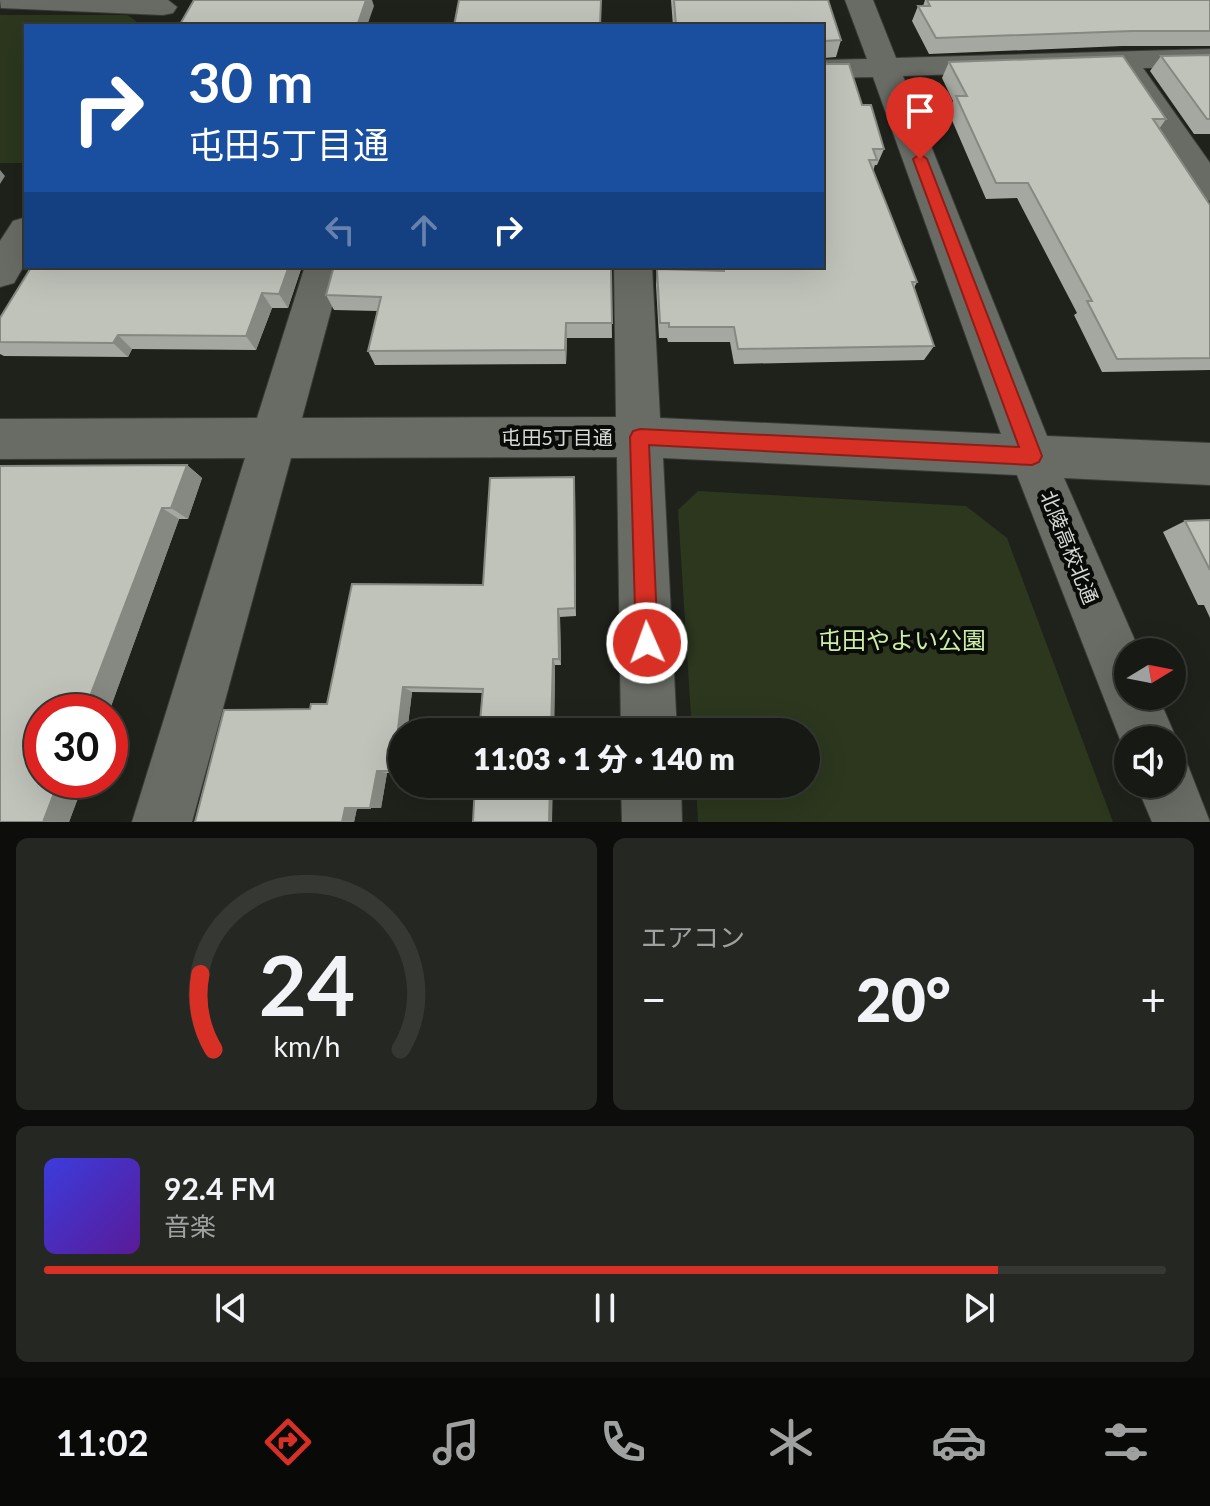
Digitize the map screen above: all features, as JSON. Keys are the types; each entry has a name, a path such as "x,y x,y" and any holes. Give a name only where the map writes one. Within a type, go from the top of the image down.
{"street":[{"path":"1,0 161,11"},
{"name":"北陵高校北通","path":"859,0 1032,456 1114,656"},
{"path":"1122,58 1210,189"},
{"path":"824,69 886,70 1122,58 1210,58"},
{"path":"0,273 24,233"},
{"path":"162,822 323,268"},
{"path":"633,268 649,718"},
{"name":"屯田5丁目通","path":"0,439 640,437 1210,464"},
{"path":"651,798 652,822"},
{"path":"1172,798 1182,822"}],"green space":[{"path":"0,15 127,15 136,21 134,24 24,24 24,163 0,163"},
{"name":"屯田やよい公園","path":"698,491 966,506 1007,538 1113,822 698,822 697,798 820,798 820,718 691,718 678,510"}],"building":[{"path":"194,0 366,0 358,24 180,24"},
{"path":"459,0 601,0 600,24 454,24"},
{"path":"674,0 828,0 841,40 825,41 824,61 824,24 676,24"},
{"path":"927,0 1210,0 1210,31 936,38 918,6 930,6"},
{"path":"1210,55 1210,119 1207,119 1161,56"},
{"path":"1123,56 1166,119 1153,119 1210,205 1210,358 1117,359 1087,301 1092,301 1028,183 996,183 956,96 967,96 949,62"},
{"path":"824,61 827,64 849,64 862,105 871,105 884,149 873,149 877,160 869,160 917,282 912,282 934,346 738,349 734,327 669,327 669,323 660,323 657,269 724,271 724,268 824,268"},
{"path":"31,268 288,268 279,294 262,293 246,336 118,335 113,343 0,342 0,318"},
{"path":"333,268 604,268 611,269 612,323 566,323 565,350 368,351 381,297 326,295"},
{"path":"187,465 171,508 162,508 91,694 24,694 24,798 52,798 43,822 0,822 0,466"},
{"path":"574,477 575,608 558,609 559,659 553,659 551,718 480,718 483,689 403,687 399,718 388,718 388,771 377,771 370,808 345,808 342,822 195,822 224,710 310,709 311,704 327,704 352,584 483,585 490,478"},
{"path":"1210,520 1210,570 1185,521"},
{"path":"474,798 550,798 549,822 473,822"}],"route":[{"path":"647,643 640,437 1032,456 920,159"}]}
